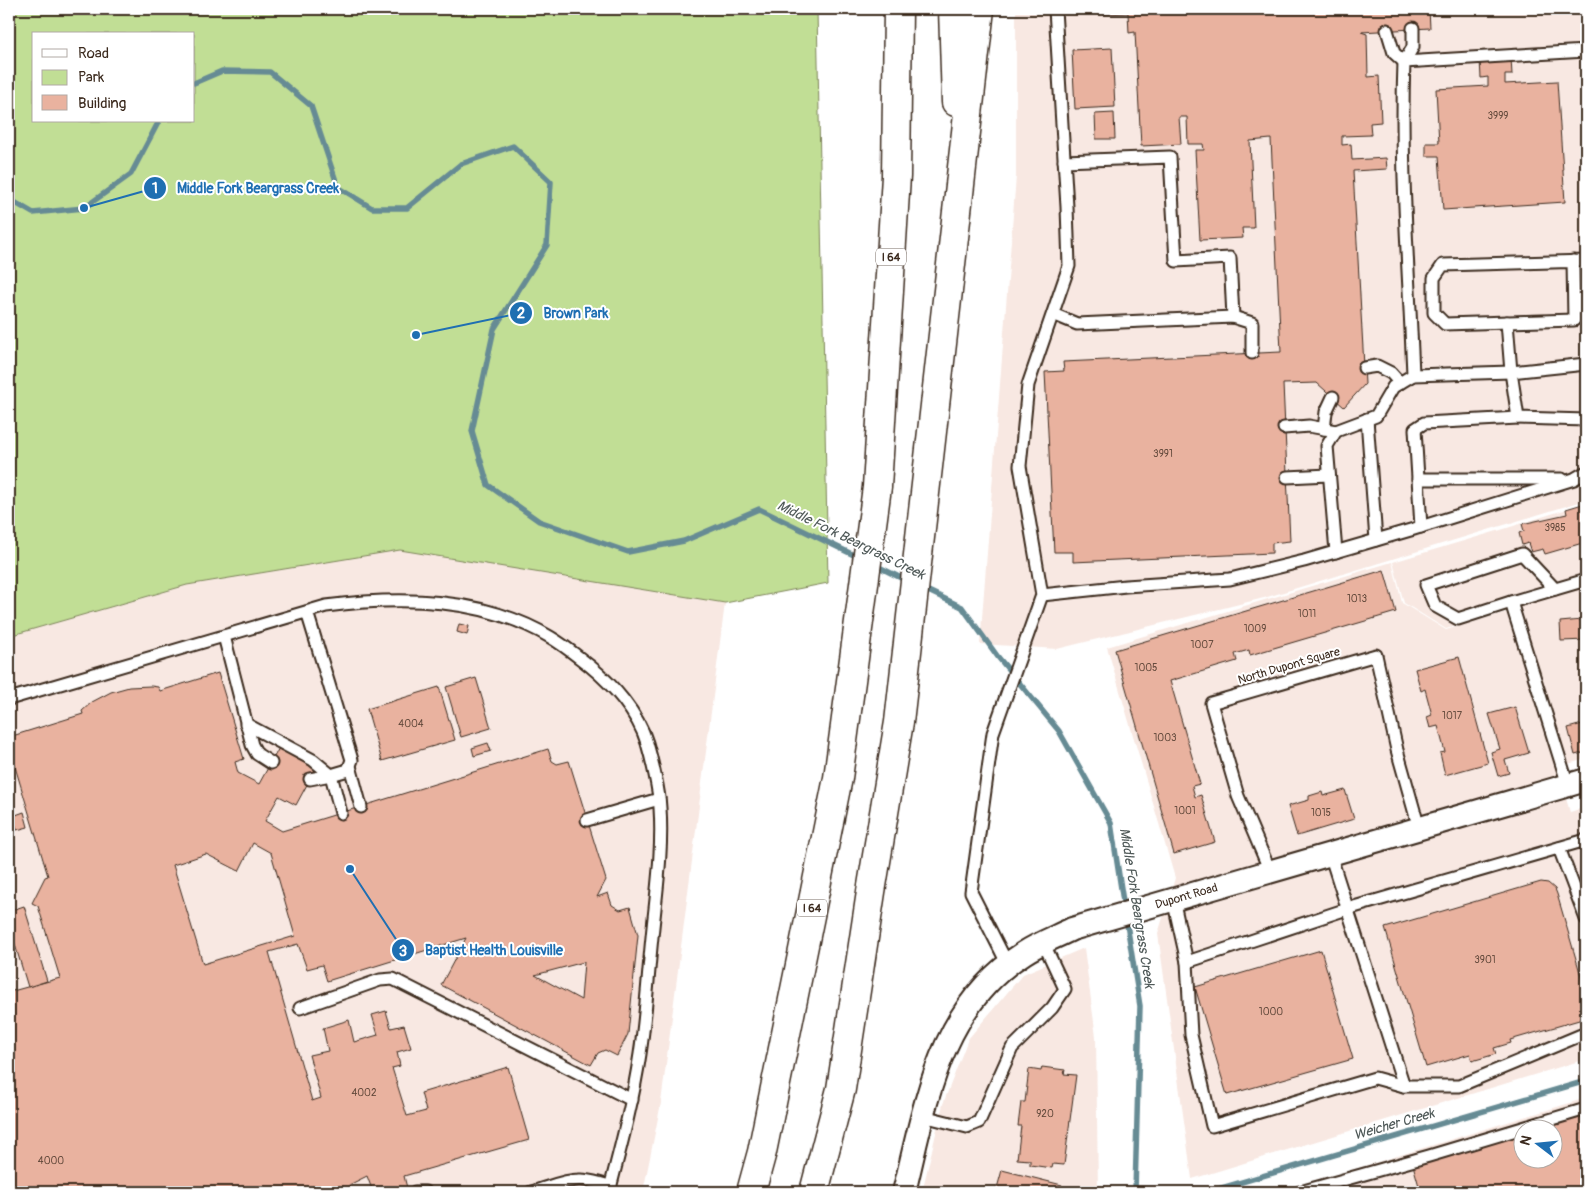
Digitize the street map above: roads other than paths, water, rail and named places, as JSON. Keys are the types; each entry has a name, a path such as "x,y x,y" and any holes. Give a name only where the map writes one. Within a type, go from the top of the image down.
{"highway":[{"name":"I 64","path":"751,1192 762,1152 838,778 877,487 896,176 898,9"},
{"path":"953,9 958,201"},
{"path":"814,1192 841,1089 870,892 899,722 980,9"}],"street":[{"name":"Dupont Road","path":"904,1192 938,1064 953,1029 971,1002 999,972 1022,954 1042,942 1094,923 1577,782"}],"lane":[{"path":"1008,965 971,892 993,733 1042,595 1020,466 1028,385 1069,266 1055,9"},
{"path":"1413,28 1413,47 1404,62 1402,111 1404,197 1413,375"},
{"path":"1391,29 1394,53 1404,62 1586,51"},
{"path":"1064,161 1170,157 1176,260 1230,258 1233,317"},
{"path":"1573,261 1574,320 1445,324 1434,313 1434,278 1443,265 1586,260"},
{"path":"1053,314 1077,324 1233,317 1252,324 1252,353"},
{"path":"1507,322 1511,372 1518,418"},
{"path":"1284,428 1309,426 1336,431 1376,416 1393,387 1413,375 1511,372 1586,364"},
{"path":"1364,368 1377,366 1391,373 1400,383"},
{"path":"1324,429 1326,412 1333,397"},
{"path":"1421,527 1415,429 1424,423 1518,418 1586,420"},
{"path":"1366,419 1376,540"},
{"path":"1336,431 1327,446 1336,552"},
{"path":"1042,595 1126,586 1230,579 1336,552 1421,527 1574,479 1586,472"},
{"path":"1287,477 1330,475"},
{"path":"1418,480 1574,479"},
{"path":"1555,589 1522,554 1426,584 1435,606 1458,619 1586,580"},
{"path":"9,699 326,606 365,601 440,602 512,618 571,650 598,673 616,692 634,716 646,741 660,807 660,852 640,1052 632,1100 610,1189 590,1181 580,1180 568,1181 532,1192"},
{"path":"1512,602 1577,782"},
{"path":"307,612 352,760 348,770 310,779"},
{"path":"224,636 252,745 258,754 271,763"},
{"name":"North Dupont Square","path":"1270,871 1238,796 1211,703 1376,656 1397,750 1419,828"},
{"path":"246,724 313,760 331,775 341,813"},
{"path":"350,766 361,807"},
{"path":"587,820 659,799"},
{"path":"1187,962 1347,909 1586,840"},
{"path":"1559,848 1586,919"},
{"path":"1330,854 1404,1086"},
{"path":"1173,899 1187,962 1191,1035 1212,1126 1375,1078 1404,1086 1459,1086 1586,1033"},
{"path":"923,1116 967,1127 979,1122 1012,1048 1052,1008 1065,989 1042,942"},
{"path":"300,1008 380,980 393,979 632,1100"},
{"path":"1300,1192 1586,1109"},
{"path":"415,1192 425,1192"}],"waterway":[{"name":"Middle Fork Beargrass Creek","path":"195,83 222,71 270,72 311,106 338,187 372,208 407,208 461,164 513,146 551,182 547,245 494,329 472,431 488,485 539,521 628,552 684,541 759,509 860,558"},
{"name":"Middle Fork Beargrass Creek","path":"9,199 33,213 84,208 131,174 158,122"},
{"name":"Middle Fork Beargrass Creek","path":"875,565 907,581"},
{"name":"Middle Fork Beargrass Creek","path":"922,588 962,607 998,657 1059,731 1111,823 1124,908"},
{"name":"Middle Fork Beargrass Creek","path":"1126,918 1140,1006 1135,1192"},
{"name":"Weicher Creek","path":"1208,1192 1586,1081"}],"place":[{"name":"Middle Fork Beargrass Creek","path":"84,208"},
{"name":"Brown Park","path":"416,335"},
{"name":"Baptist Health Louisville","path":"350,869"}]}
